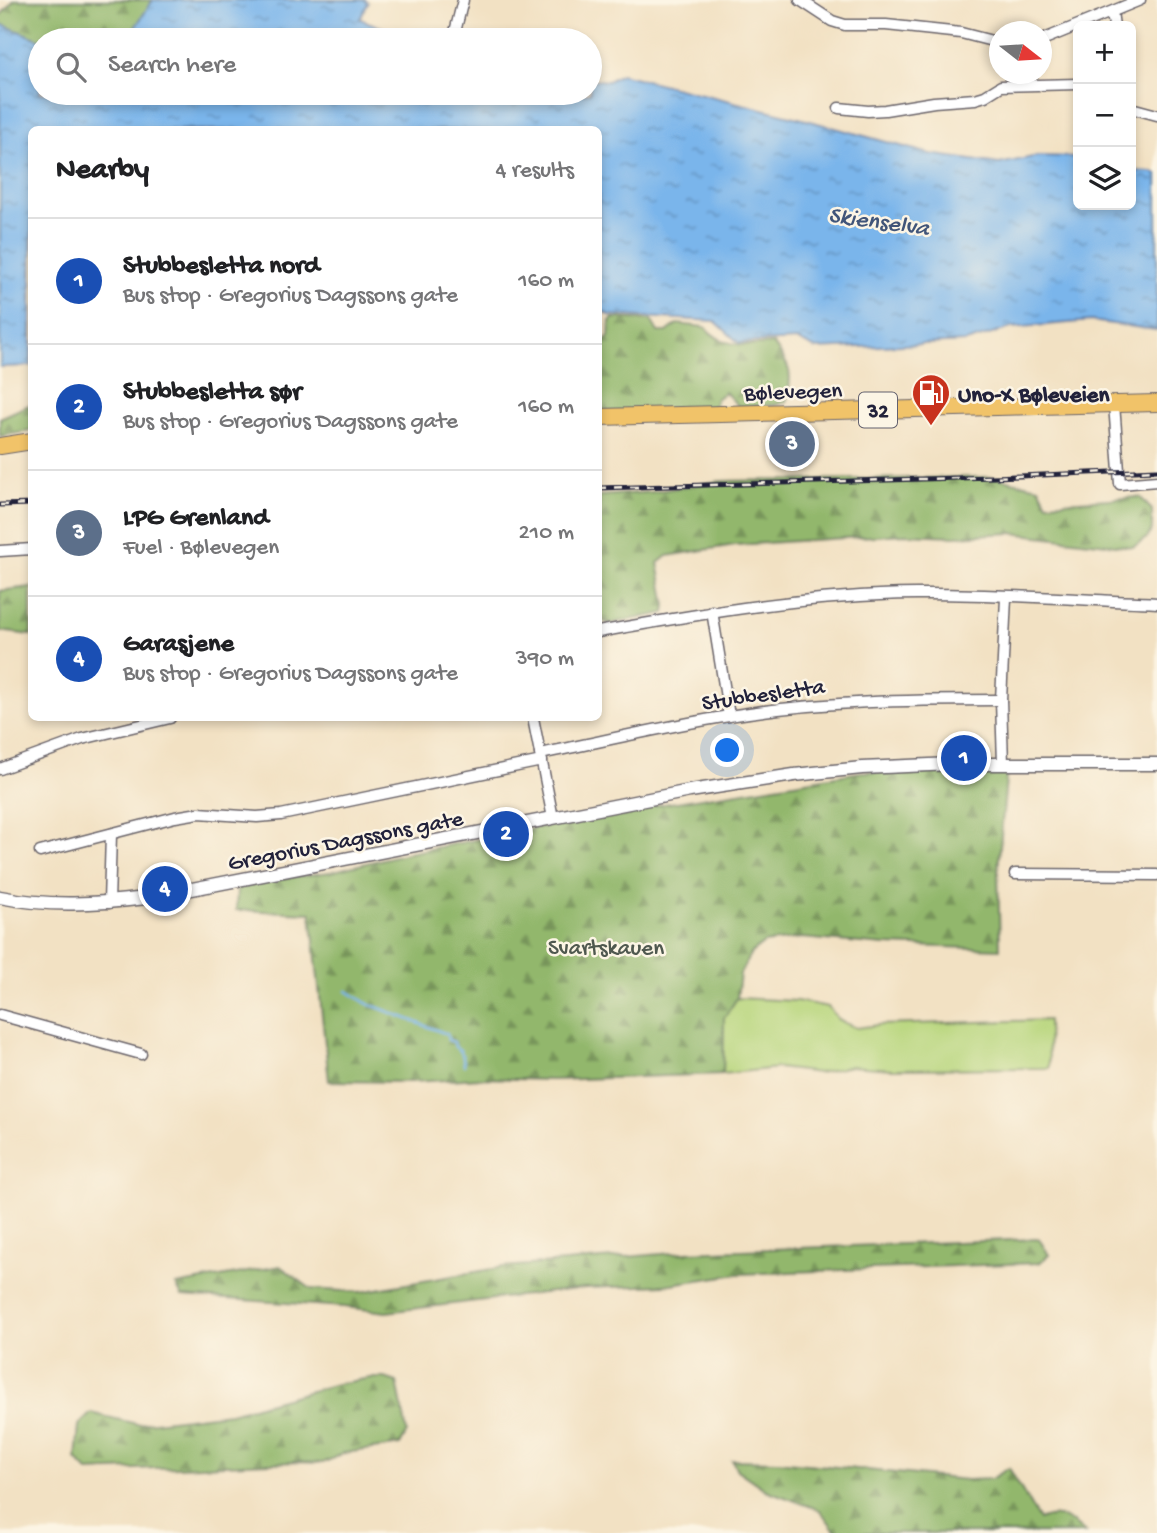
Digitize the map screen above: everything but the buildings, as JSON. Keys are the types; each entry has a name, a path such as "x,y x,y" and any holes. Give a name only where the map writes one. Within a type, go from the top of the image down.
{"main road":[{"name":"Bølevegen","path":"602,418 1157,403"},
{"path":"0,446 28,442"}],"street":[{"path":"456,28 463,0"},
{"path":"800,0 832,21 845,25 886,25 961,33 989,40"},
{"path":"1052,36 1140,0"},
{"path":"1112,12 1113,21"},
{"path":"839,108 868,111 975,99 1001,86 1073,84"},
{"path":"1136,109 1157,115"},
{"path":"1114,404 1120,484 1157,481"},
{"path":"0,551 28,549"},
{"path":"602,631 712,611 792,601 917,594 1157,603"},
{"path":"1003,764 1001,700 1006,598"},
{"path":"712,611 729,716"},
{"name":"Stubbesletta","path":"40,852 199,813 257,817 281,815 729,716 817,705 888,700 1001,700"},
{"path":"0,769 82,739 157,721"},
{"path":"534,721 553,818"},
{"name":"Gregorius Dagssons gate","path":"0,897 64,904 108,903 225,884 711,787 794,775 862,768 1157,764"},
{"path":"108,903 111,834"},
{"path":"1015,874 1157,874"},
{"path":"0,1016 141,1054"}],"green space":[{"path":"14,0 153,0 135,28 28,28 28,35 0,24 0,16"},
{"path":"613,318 651,320 658,332 667,332 677,324 705,327 727,342 773,344 789,370 790,384 786,402 739,407 725,392 716,399 714,409 602,413 602,343 609,337 610,321"},
{"path":"28,405 28,431 0,436 0,418"},
{"path":"993,477 1039,487 1047,503 1140,497 1152,510 1152,529 1148,537 1133,547 1012,533 954,536 906,534 735,545 667,556 658,563 665,613 608,624 602,620 602,496 651,492 720,481"},
{"path":"28,587 28,635 0,631 0,591"},
{"name":"Svartskauen","path":"1007,768 998,870 1000,949 885,945 801,938 764,943 751,953 740,974 737,998 724,1018 723,1074 552,1080 481,1078 411,1082 329,1081 311,913 236,910 237,889 270,880 330,872 403,854 621,811 861,772"},
{"path":"737,998 797,1001 828,1007 840,1021 857,1028 878,1025 1048,1020 1049,1068 892,1069 850,1066 819,1073 778,1068 723,1074 724,1018"},
{"path":"1039,1239 1049,1255 1039,1263 738,1274 665,1285 585,1288 386,1312 182,1296 176,1285 280,1266 311,1289 360,1292 504,1267 686,1252"},
{"path":"385,1378 397,1382 407,1432 400,1445 344,1453 323,1463 88,1471 76,1459 79,1425 91,1413 137,1424 230,1413 337,1384"},
{"path":"732,1460 777,1461 967,1480 991,1479 1009,1468 1039,1520 1052,1516 1064,1518 1085,1533 837,1533 820,1510 766,1490 737,1470"}],"water":[{"path":"153,0 365,0 368,3 360,19 383,28 135,28"},
{"name":"Skienselva","path":"0,24 28,35 28,105 602,105 602,80 608,81 621,74 930,154 999,164 1038,156 1073,157 1073,210 1136,210 1136,171 1157,174 1157,330 1091,321 1011,328 966,342 816,349 798,340 739,343 715,321 609,315 602,312 602,126 28,126 28,366 0,367"}],"waterway":[{"path":"347,991 366,1003 447,1034 448,1040 454,1042 461,1052 464,1065"}],"railway":[{"path":"602,488 1157,470"},
{"path":"0,505 28,504"}],"place":[{"name":"Uno-X Bøleveien","path":"931,427"},
{"name":"LPG Grenland","path":"792,444"},
{"name":"Stubbesletta nord","path":"964,758"},
{"name":"Stubbesletta sør","path":"506,834"},
{"name":"Garasjene","path":"165,889"}]}
